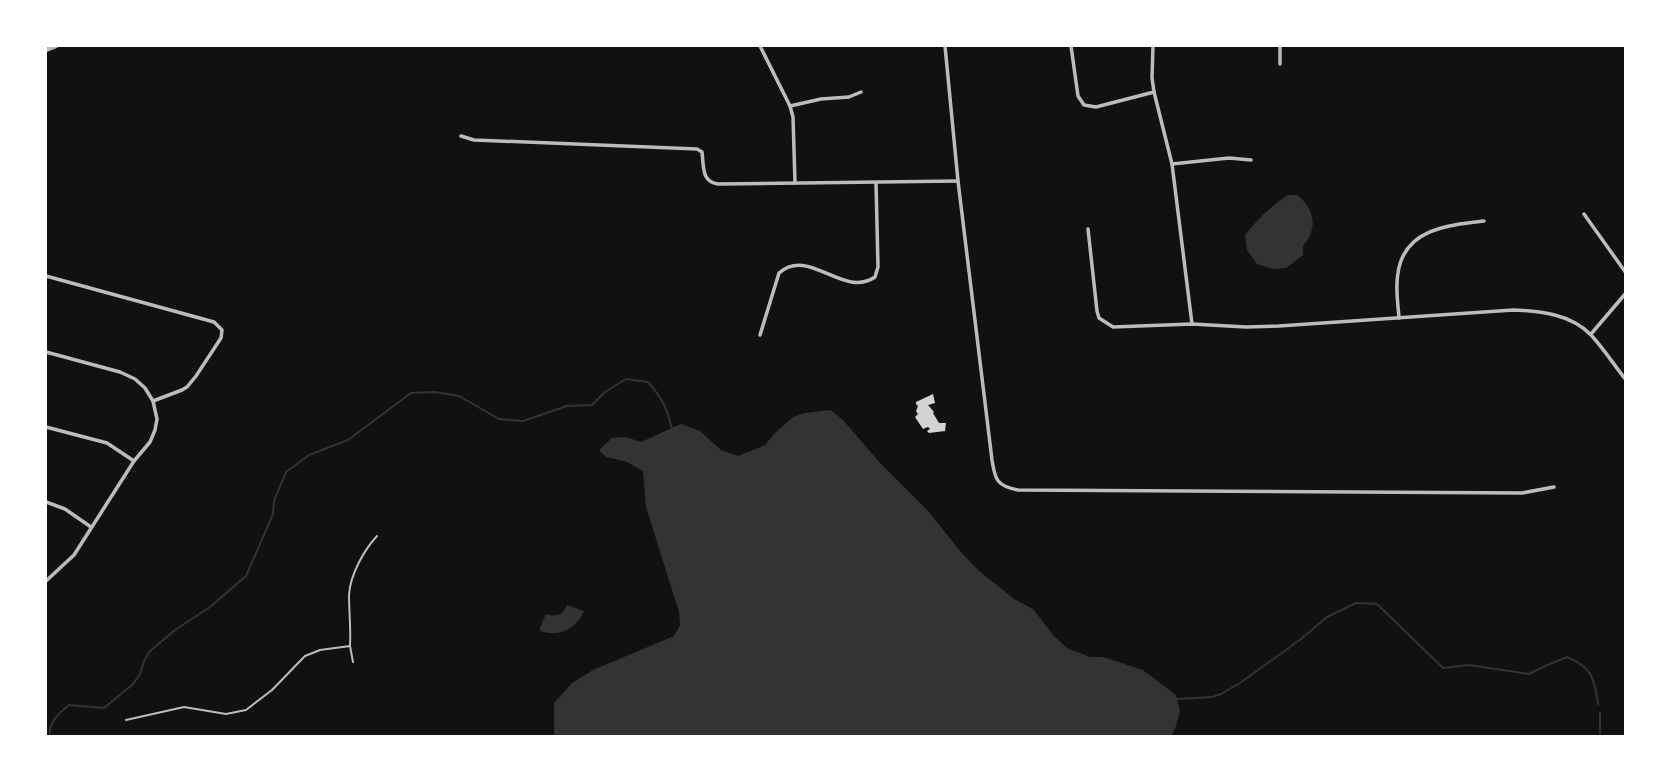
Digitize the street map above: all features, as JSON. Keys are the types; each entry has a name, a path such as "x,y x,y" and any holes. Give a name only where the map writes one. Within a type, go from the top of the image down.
{"street":[{"path":"46,50 56,46"},
{"path":"760,46 793,117 795,183"},
{"path":"945,46 958,181 992,460 995,477 1000,485 1018,490 1502,492 1554,487"},
{"path":"1071,46 1078,96 1084,105 1096,107 1154,92"},
{"path":"1153,46 1152,78 1172,164 1192,324"},
{"path":"1280,46 1280,64"},
{"path":"790,106 821,99 849,97 862,92"},
{"path":"461,136 474,140 698,149 702,152 706,178 710,183 718,184 958,181"},
{"path":"1172,164 1229,158 1251,160"},
{"path":"761,335 779,273 786,268 801,265 833,277 857,282 876,277 876,183"},
{"path":"1584,214 1626,273"},
{"path":"1399,318 1398,274 1402,257 1410,245 1422,235 1441,228 1484,221"},
{"path":"1088,229 1097,311 1099,318 1113,327 1192,324 1279,326 1513,310 1536,311 1567,320 1590,334 1626,380"},
{"path":"46,276 219,325 222,330 221,338 191,382 182,390 153,401"},
{"path":"1590,334 1626,293"},
{"path":"46,352 127,374 145,388 153,401 157,419 150,442 134,461 69,561 46,581"},
{"path":"46,427 107,443 134,461"},
{"path":"46,502 65,509 92,527"}],"lane":[{"path":"353,662 349,593 369,545 377,536"},
{"path":"126,720 184,707 226,714 246,710 272,690 304,656 320,650 350,646"}],"shaded area":[{"path":"1288,195 1297,195 1311,213 1311,233 1303,246 1303,255 1286,268 1273,269 1257,264 1247,250 1245,235 1265,213"},
{"path":"831,410 929,512 978,570 1014,599 1033,609 1067,648 1090,657 1103,657 1143,670 1176,695 1180,711 1171,736 554,736 554,703 572,683 593,670 674,636 680,625 679,612 646,507 643,471 627,462 606,457 599,450 612,438 626,437 641,442 681,424 700,431 721,450 738,456 765,445 793,417"},
{"path":"567,605 584,611 576,623 560,632 540,631 547,614 559,614"}],"building":[{"path":"933,394 935,403 928,405 939,423 946,423 945,431 929,433 927,431 930,429 923,429 915,417 918,414 916,402"}],"waterway":[{"path":"50,736 52,723 69,705 104,708 133,684 150,651 175,630 210,607 246,576 273,514 274,501 286,472 309,455 348,440 411,393 435,392 459,396 499,419 523,421 567,406 592,405 605,392 626,379 648,382 663,404 672,429"},
{"path":"1177,699 1221,694 1301,639 1327,617 1356,603 1377,604 1443,668 1469,665 1529,674 1567,657 1582,665 1591,675 1598,704"},
{"path":"1600,713 1600,736"}]}
